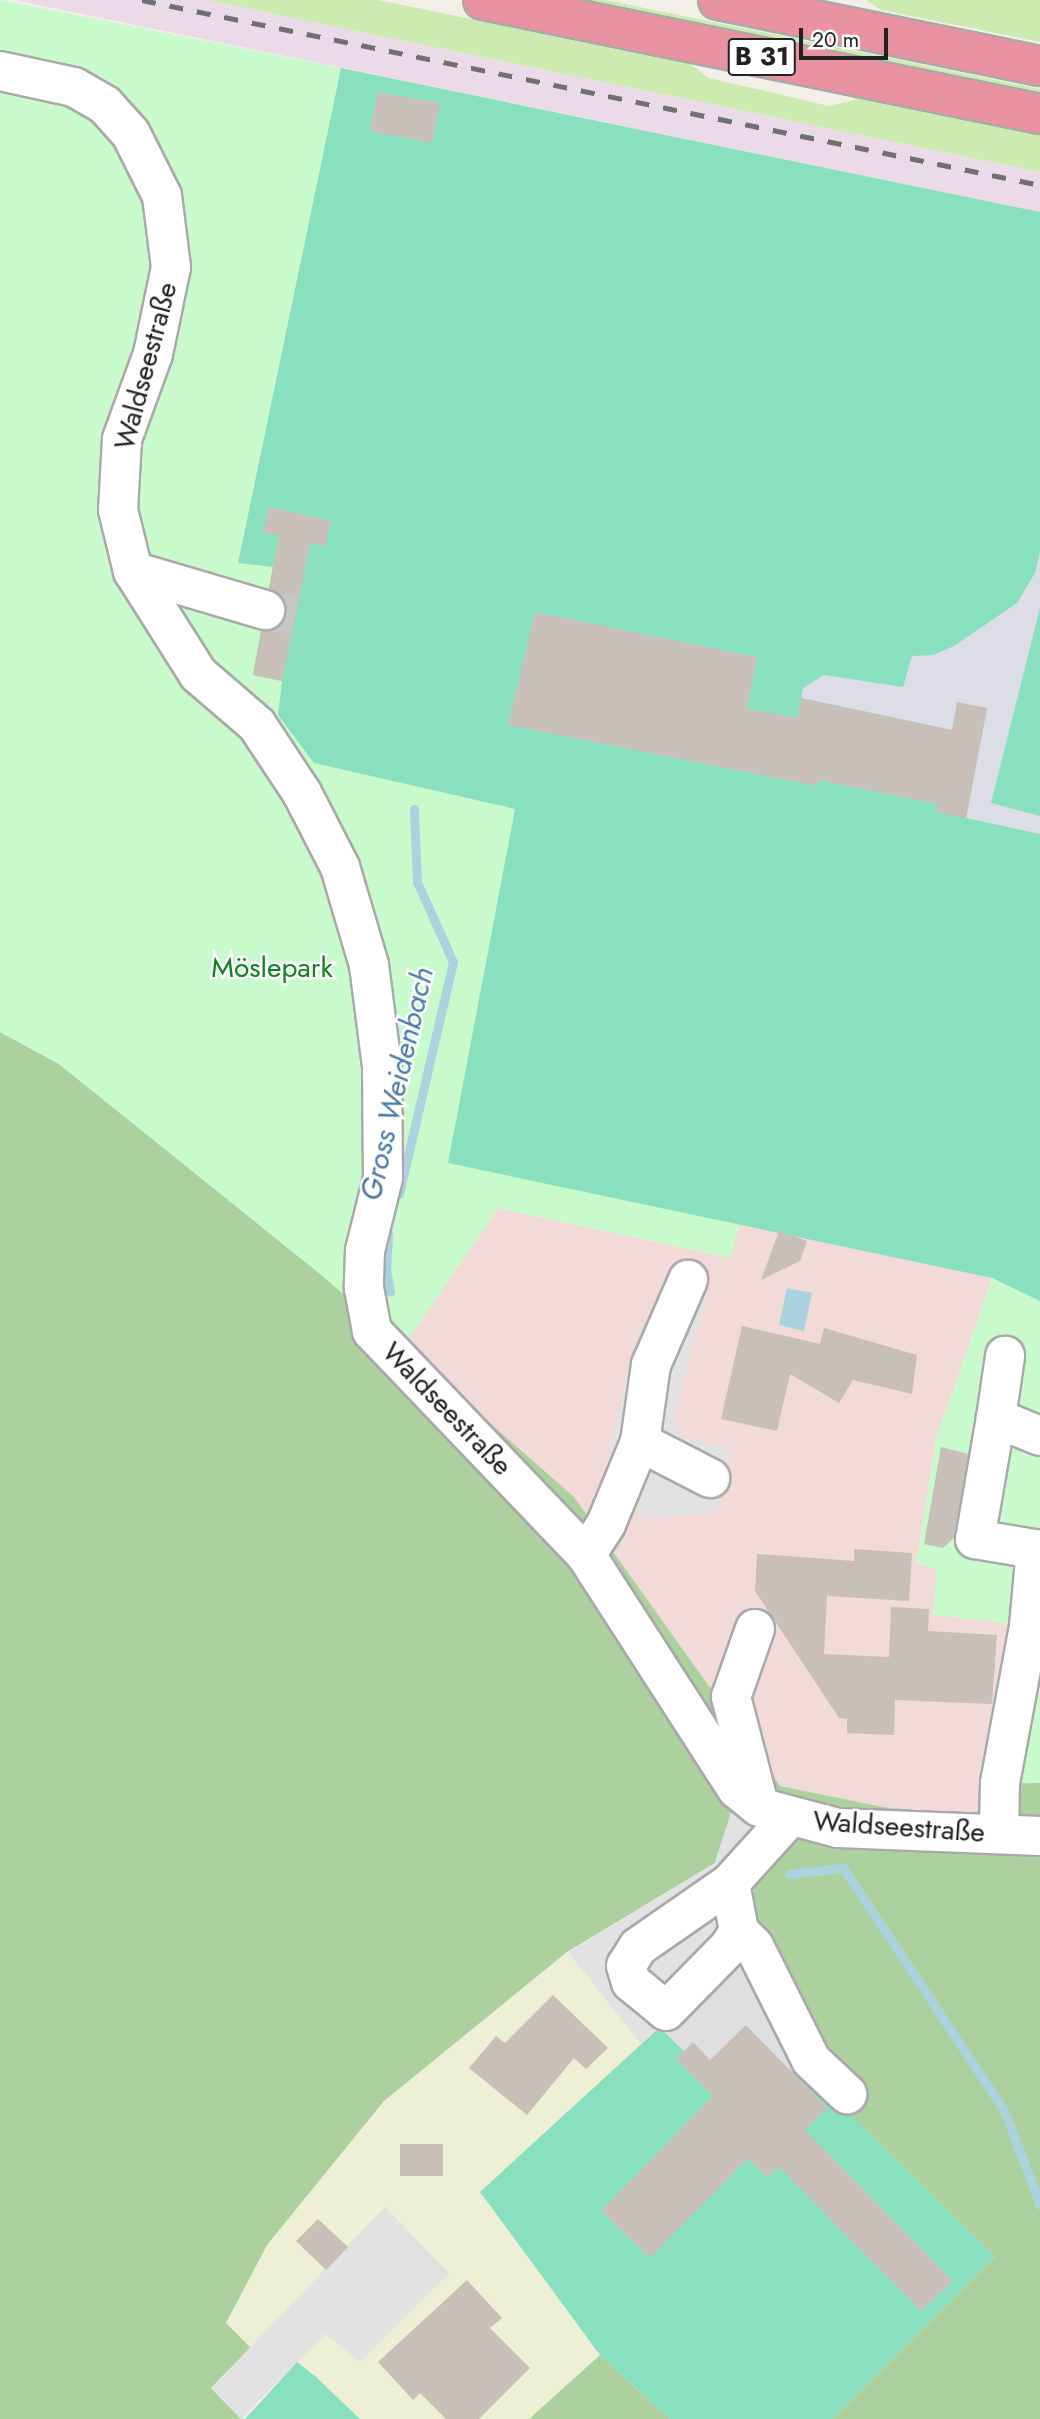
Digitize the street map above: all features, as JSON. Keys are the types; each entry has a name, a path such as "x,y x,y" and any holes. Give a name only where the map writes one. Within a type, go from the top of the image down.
{"highway":[{"name":"B 31","path":"484,0 1040,114"},
{"name":"B 31","path":"718,0 1040,66"}],"street":[{"name":"Waldseestraße","path":"0,71 74,87 105,105 131,134 162,196 171,267 153,354 122,439 118,510 133,571 198,674 257,725 302,793 340,867 369,965 382,1067 383,1178 365,1251 364,1288 372,1331 586,1555 737,1788 774,1813 913,1834 1040,1836"},
{"path":"133,571 265,610"},
{"path":"586,1555 606,1524 640,1442 651,1366 688,1280"},
{"path":"999,1834 1000,1783 1028,1702 1038,1549 975,1539 1005,1356"},
{"path":"996,1418 1040,1436"},
{"path":"640,1442 709,1478"},
{"path":"739,1931 729,1947 666,2011 631,1982 626,1966 638,1947 730,1883 774,1813 731,1698 755,1629"},
{"path":"730,1883 739,1931 754,1946 811,2060 847,2094"}],"shaded area":[{"path":"14,0 206,0 1040,172 1040,212"},
{"path":"1040,552 1040,608 991,803 1040,816 1040,834 966,818 987,708 958,703 952,730 801,698 803,688 824,675 903,687 912,656 933,655 954,646 1017,603 1035,573"},
{"path":"498,1208 731,1258 740,1222 992,1278 936,1439 916,1564 938,1568 934,1615 1007,1623 989,1817 883,1807 780,1786 693,1669 403,1347"},
{"path":"668,1274 709,1284 674,1416 682,1436 730,1450 717,1512 645,1519 607,1460 635,1345"},
{"path":"734,1803 759,1823 750,1943 641,2044 568,1952 715,1863"},
{"path":"750,1943 811,2091 766,2136 660,2027"},
{"path":"385,2207 449,2273 360,2362 325,2334 241,2419 211,2388"}],"green space":[{"name":"Möslepark","path":"0,0 341,68 238,562 273,567 282,681 314,763 515,809 448,1163 740,1222 731,1258 498,1208 403,1347 324,1277 59,1064 0,1032"},
{"path":"206,0 378,0 690,64 709,78 829,106 854,100 855,92 1040,130 1040,172"},
{"path":"562,0 606,0 1040,89 1040,99"},
{"path":"866,0 1040,0 1040,42 881,10"},
{"path":"341,68 1040,212 1040,1301 992,1278 448,1163 515,809 314,763 278,715 282,681 253,675 273,567 238,563"},
{"path":"0,1032 59,1064 324,1277 574,1497 780,1786 883,1807 988,1817 1000,1783 1040,1783 1040,2419 833,2419 995,2257 839,2104 750,1943 752,1877 734,1804 715,1863 567,1952 384,2101 267,2245 226,2323 251,2348 211,2388 241,2419 0,2419"},
{"path":"992,1278 1040,1301 1040,1783 991,1784 1007,1623 933,1615 937,1568 916,1564 936,1439"},
{"path":"568,1952 641,2044 480,2193 600,2355 529,2419 360,2419 297,2362 241,2419 211,2388 251,2348 225,2323 267,2245 384,2101"},
{"path":"660,2027 766,2135 811,2092 789,2069 840,2104 995,2257 833,2419 670,2419 600,2355 480,2192"},
{"path":"600,2355 670,2419 529,2419"},
{"path":"297,2362 315,2376 360,2419 245,2419"}],"water":[{"path":"787,1288 812,1293 804,1331 779,1325"}],"building":[{"path":"377,92 440,103 432,143 370,131"},
{"path":"269,507 331,521 325,546 310,543 282,681 253,675 261,631 280,626 286,616 281,595 269,588 279,536 263,532"},
{"path":"535,612 757,657 747,708 797,718 801,698 952,730 957,702 987,708 966,818 936,812 937,804 819,780 818,786 508,725"},
{"path":"779,1231 807,1241 800,1261 761,1280"},
{"path":"742,1326 820,1344 824,1328 917,1355 912,1394 853,1380 839,1403 790,1374 777,1431 721,1419"},
{"path":"941,1447 968,1454 954,1538 943,1548 924,1544"},
{"path":"854,1549 912,1553 909,1601 827,1596 824,1654 889,1657 891,1607 929,1609 928,1631 997,1635 992,1704 895,1700 894,1735 847,1733 847,1719 839,1718 755,1591 757,1554 854,1561"},
{"path":"553,1995 608,2048 586,2069 574,2058 527,2115 469,2068 496,2036 505,2043"},
{"path":"746,2025 827,2108 805,2130 953,2281 921,2311 779,2167 767,2178 748,2158 650,2258 601,2211 713,2096 676,2059 693,2042 710,2060"},
{"path":"400,2144 443,2144 443,2176 400,2176"},
{"path":"318,2219 348,2247 326,2270 296,2241"},
{"path":"467,2280 502,2318 490,2328 530,2368 479,2419 446,2419 420,2393 413,2400 378,2362"}],"waterway":[{"name":"Gross Weidenbach","path":"399,1194 453,962 417,882 414,809"},
{"name":"Gross Weidenbach","path":"388,1234 386,1269 390,1292"},
{"path":"789,1874 843,1868 1004,2110 1040,2205"}],"tunnel":[{"path":"265,610 295,616"}],"railway":[{"path":"142,0 1040,185"}]}
